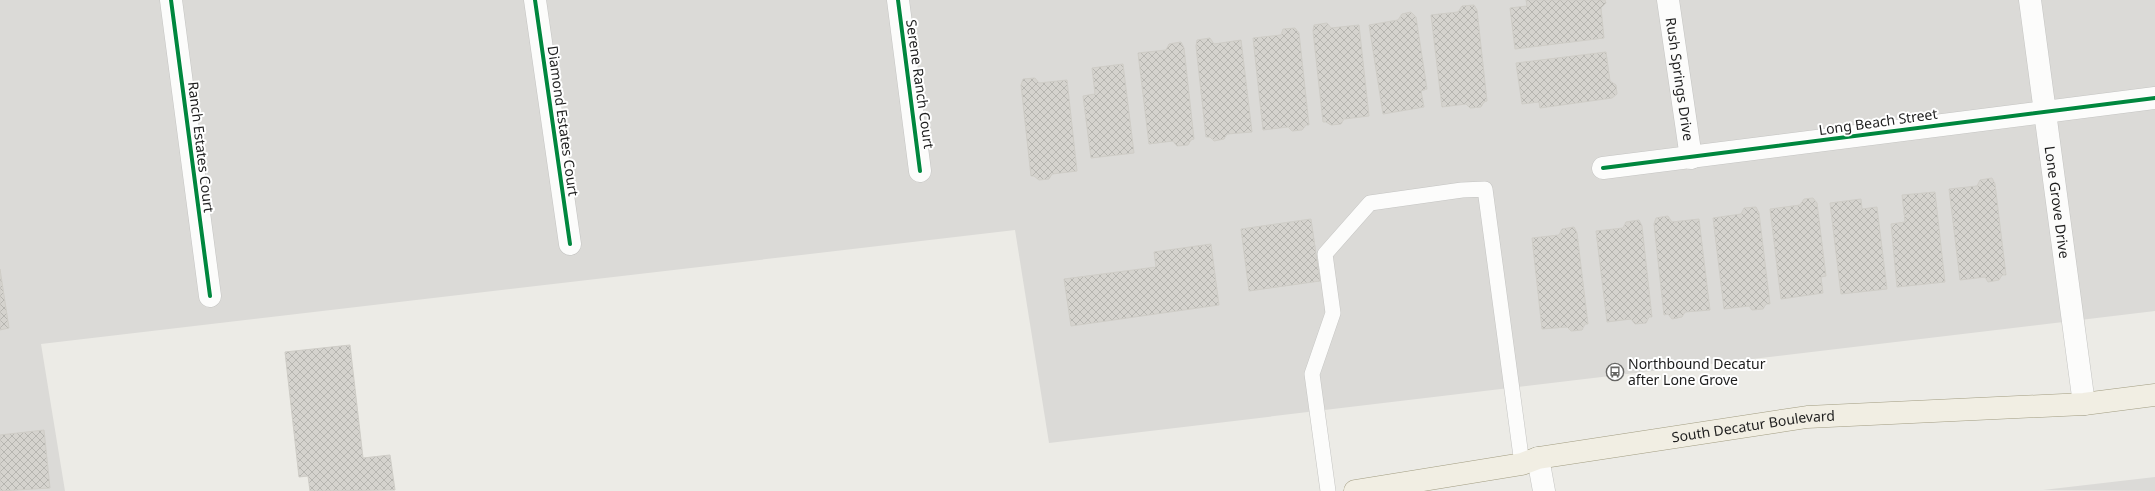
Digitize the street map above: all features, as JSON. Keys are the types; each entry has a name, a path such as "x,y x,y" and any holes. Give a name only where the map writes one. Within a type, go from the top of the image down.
{"main road":[{"name":"South Decatur Boulevard","path":"1355,491 1530,461 1807,417 2084,404 2155,395"}],"street":[{"name":"Ranch Estates Court","path":"171,0 210,296"},
{"name":"Diamond Estates Court","path":"535,0 570,244"},
{"name":"Serene Ranch Court","path":"898,0 920,171"},
{"name":"Rush Springs Drive","path":"1668,0 1692,158"},
{"name":"Lone Grove Drive","path":"2030,0 2084,404"},
{"name":"Long Beach Street","path":"1603,168 1692,158 2155,98"},
{"path":"1530,461 1544,491"}],"lane":[{"path":"1328,491 1319,412 1312,374 1333,313 1325,254 1370,203 1462,190 1484,189 1530,461"}],"shaded area":[{"path":"0,0 2155,0 2155,311 1049,443 1015,230 41,344 65,491 0,491"},
{"path":"2155,477 2155,491 2043,490"}],"building":[{"path":"1526,0 1605,0 1606,3 1601,8 1604,38 1515,49 1510,8 1527,6"},
{"path":"1474,5 1477,10 1487,101 1484,102 1481,107 1470,108 1466,104 1442,107 1431,15 1458,12 1462,6"},
{"path":"1411,12 1416,17 1427,89 1421,91 1424,107 1383,114 1369,25 1398,20 1402,14"},
{"path":"1327,23 1331,28 1359,25 1369,116 1344,119 1341,124 1331,125 1323,122 1313,31 1314,25"},
{"path":"1295,28 1299,33 1309,125 1306,125 1302,130 1292,131 1288,127 1263,130 1253,38 1281,35 1283,29"},
{"path":"1210,38 1214,44 1241,40 1252,132 1227,134 1224,139 1214,141 1210,137 1206,137 1196,46 1197,40"},
{"path":"1181,42 1184,48 1194,139 1191,140 1188,145 1177,146 1173,141 1149,144 1138,53 1166,50 1169,44"},
{"path":"1606,52 1610,81 1616,85 1617,94 1612,98 1540,108 1539,102 1522,104 1516,63"},
{"path":"1123,64 1134,153 1091,158 1083,96 1095,94 1092,68"},
{"path":"1035,78 1039,83 1067,80 1077,171 1052,174 1049,179 1039,180 1034,176 1031,176 1021,85 1023,79"},
{"path":"1992,178 1995,184 2006,275 2002,275 1999,280 1988,282 1985,277 1960,280 1949,189 1977,186 1980,180"},
{"path":"1935,192 1945,282 1897,287 1891,224 1905,222 1902,195"},
{"path":"1813,198 1817,203 1826,276 1821,277 1823,293 1781,299 1770,209 1800,205 1804,199"},
{"path":"1861,199 1862,209 1877,207 1887,289 1841,294 1830,203"},
{"path":"1756,207 1759,213 1770,304 1766,304 1763,309 1752,310 1749,306 1724,309 1713,218 1741,214 1744,208"},
{"path":"1668,216 1672,222 1699,219 1710,310 1685,312 1682,317 1672,319 1668,314 1664,315 1654,224 1656,218"},
{"path":"1311,219 1320,281 1249,291 1241,229"},
{"path":"1639,220 1642,226 1652,317 1649,317 1646,323 1635,324 1631,319 1607,322 1596,231 1623,228 1626,222"},
{"path":"1574,227 1577,233 1588,324 1585,324 1582,330 1571,331 1567,327 1542,329 1532,238 1559,235 1562,229"},
{"path":"1211,244 1219,305 1071,326 1064,279 1156,267 1154,252"},
{"path":"0,269 9,328 0,330"},
{"path":"350,345 363,458 390,455 395,490 310,491 308,476 299,477 285,352"},
{"path":"44,430 50,488 0,491 0,435"}],"cycle path":[{"path":"171,0 210,296"},
{"path":"535,0 570,244"},
{"path":"898,0 920,171"},
{"path":"1603,168 2155,98"}],"place":[{"name":"Northbound Decatur after Lone Grove","path":"1615,372"}]}
